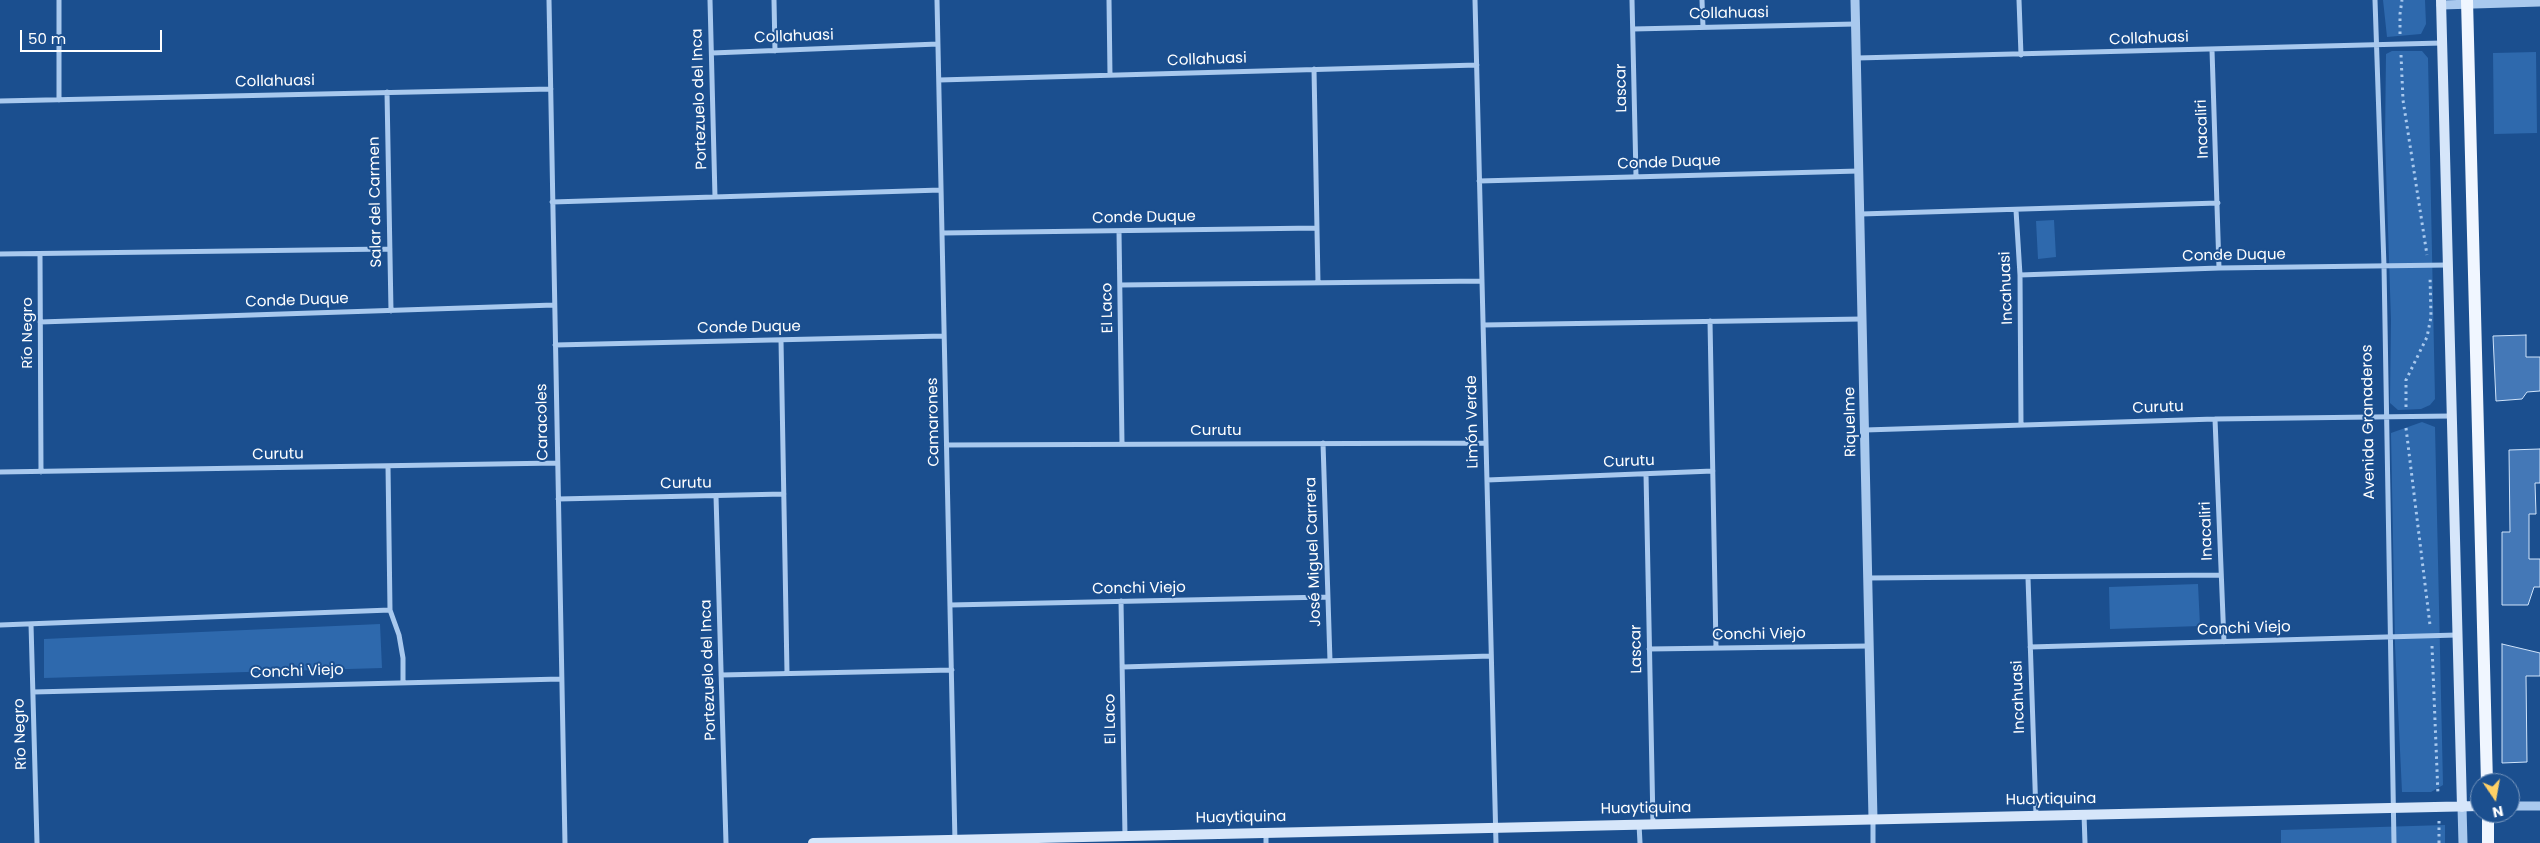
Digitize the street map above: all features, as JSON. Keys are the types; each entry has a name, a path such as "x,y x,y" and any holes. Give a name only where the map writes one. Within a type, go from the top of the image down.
{"main road":[{"path":"2467,2 2487,773"},
{"path":"2441,3 2462,807"},
{"name":"Huaytiquina","path":"813,843 1051,840 1126,836 1266,838 1496,827 2470,807"},
{"path":"2488,823 2488,843"}],"street":[{"path":"59,0 59,100"},
{"name":"Caracoles","path":"549,0 565,843"},
{"name":"Portezuelo del Inca","path":"710,0 716,197"},
{"path":"774,0 775,51"},
{"name":"Camarones","path":"937,0 956,842"},
{"path":"1109,0 1110,75"},
{"name":"Limón Verde","path":"1475,0 1496,843"},
{"name":"Lascar","path":"1632,0 1636,176"},
{"path":"1702,0 1703,27"},
{"name":"Riquelme","path":"1855,0 1873,843"},
{"path":"2019,0 2021,55"},
{"name":"Avenida Granaderos","path":"2375,0 2384,266 2385,417 2395,807 2394,843"},
{"path":"2441,3 2540,2"},
{"name":"Collahuasi","path":"1633,29 1856,24"},
{"name":"Collahuasi","path":"1856,58 2442,43"},
{"name":"Collahuasi","path":"712,53 938,44"},
{"name":"Inacaliri","path":"2212,50 2219,268"},
{"name":"Collahuasi","path":"939,80 1476,64"},
{"path":"1314,69 1318,283"},
{"name":"Collahuasi","path":"0,101 551,89"},
{"name":"Salar del Carmen","path":"387,92 391,311"},
{"name":"Conde Duque","path":"1479,181 1859,170"},
{"path":"552,202 941,190"},
{"path":"1861,214 2218,203"},
{"name":"Incahuasi","path":"2016,210 2020,275 2021,425"},
{"name":"Conde Duque","path":"942,234 1316,228"},
{"name":"El Laco","path":"1119,231 1122,444"},
{"path":"0,254 390,248"},
{"name":"Río Negro","path":"40,254 41,472"},
{"name":"Conde Duque","path":"2020,275 2219,268 2448,265"},
{"path":"1120,285 1482,281"},
{"name":"Conde Duque","path":"40,322 554,305"},
{"path":"1483,326 1862,319"},
{"path":"1710,321 1716,648"},
{"name":"Conde Duque","path":"555,344 944,336"},
{"path":"781,340 787,674"},
{"name":"Curutu","path":"1865,430 2215,419 2452,416"},
{"name":"Inacaliri","path":"2215,419 2224,642"},
{"name":"José Miguel Carrera","path":"1323,443 1330,661"},
{"name":"Curutu","path":"947,445 1486,443"},
{"name":"Curutu","path":"0,472 557,463"},
{"path":"388,466 390,610 399,635 403,658 402,682"},
{"name":"Curutu","path":"1487,480 1713,471"},
{"name":"Lascar","path":"1646,474 1653,824"},
{"name":"Curutu","path":"558,499 784,494"},
{"name":"Portezuelo del Inca","path":"716,496 726,843"},
{"path":"1868,578 2221,575"},
{"name":"Incahuasi","path":"2028,578 2036,815"},
{"name":"Conchi Viejo","path":"950,605 1328,597"},
{"name":"El Laco","path":"1121,601 1126,836"},
{"path":"0,625 390,610"},
{"name":"Río Negro","path":"31,624 37,843"},
{"name":"Conchi Viejo","path":"2030,647 2458,635"},
{"name":"Conchi Viejo","path":"1649,649 1870,646"},
{"path":"1122,667 1491,656"},
{"path":"721,675 952,670"},
{"name":"Conchi Viejo","path":"33,692 562,679"},
{"path":"2520,806 2540,806"},
{"path":"2462,807 2462,843"},
{"path":"2084,814 2086,843"},
{"path":"1640,824 1640,843"}],"path":[{"path":"2439,807 2439,843"}],"shaded area":[{"path":"2383,0 2425,0 2426,24 2421,34 2387,37"},
{"path":"2392,51 2422,51 2428,58 2435,399 2430,405 2421,409 2398,410 2390,403 2391,320 2385,139 2386,54"},
{"path":"2536,52 2537,133 2494,134 2493,53"},
{"path":"2054,220 2056,257 2038,259 2036,221"},
{"path":"2422,422 2435,427 2443,785 2431,792 2402,792 2395,645 2391,433"},
{"path":"2198,584 2200,626 2110,629 2109,587"},
{"path":"380,624 382,668 44,678 44,639"},
{"path":"2445,825 2445,843 2281,843 2281,830"}],"building":[{"path":"2526,335 2526,357 2540,357 2540,391 2527,392 2522,399 2496,401 2493,336"},
{"path":"2540,449 2540,483 2535,483 2536,514 2529,514 2529,559 2540,559 2540,587 2534,587 2528,605 2502,605 2502,532 2510,532 2509,450"},
{"path":"2502,644 2540,653 2540,676 2526,676 2527,762 2502,763"}]}
